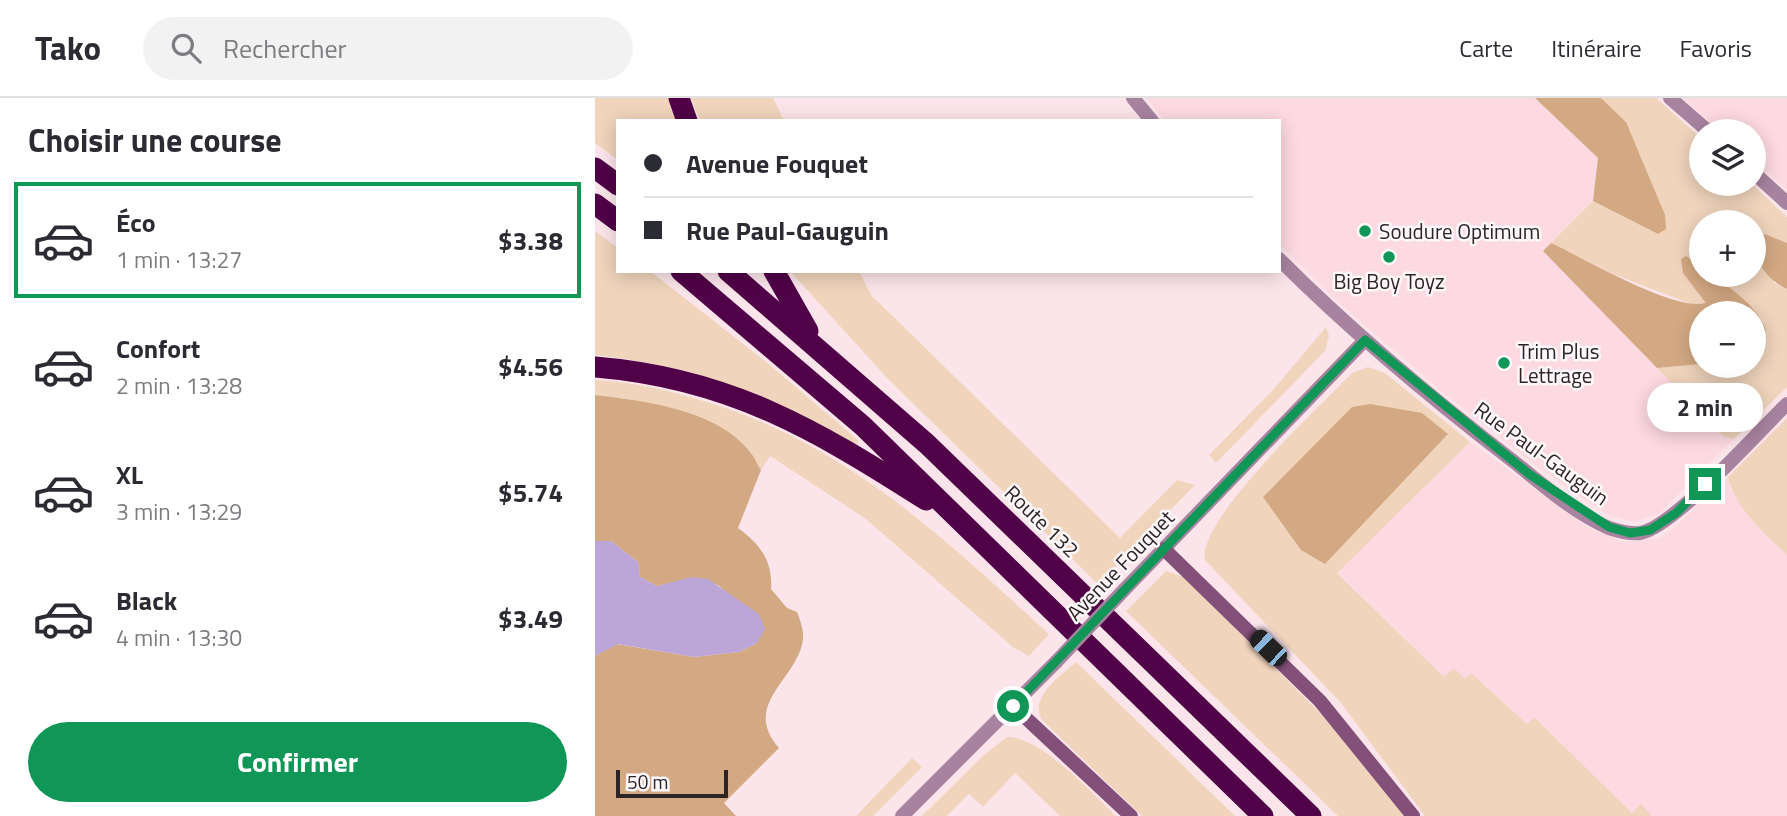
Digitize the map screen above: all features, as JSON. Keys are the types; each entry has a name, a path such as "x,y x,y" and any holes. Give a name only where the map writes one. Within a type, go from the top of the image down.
{"highway":[{"path":"678,98 686,119"},
{"path":"595,168 616,184"},
{"path":"595,204 616,220"},
{"path":"683,273 863,426 1263,816"},
{"name":"Route 132","path":"730,273 815,345 964,480 1311,816"},
{"path":"775,273 815,345"},
{"path":"595,366 654,374 706,386 773,411 832,441 960,522"}],"street":[{"path":"1133,98 1150,119"},
{"path":"1670,98 1694,119"},
{"path":"1766,184 1787,203"},
{"name":"Rue Paul-Gauguin","path":"1281,261 1365,340 1461,420 1558,495 1609,527 1630,533 1650,530 1676,513 1787,404"},
{"name":"Avenue Fouquet","path":"902,816 1056,662 1365,340"},
{"path":"1164,549 1320,701 1413,816"},
{"path":"1013,706 1131,816"}],"shaded area":[{"path":"595,98 668,98 675,119 616,119 616,159 595,143"},
{"path":"691,98 773,98 783,119 699,119"},
{"path":"1146,98 1535,98 1598,158 1593,201 1543,251 1724,437 1734,439 1659,514 1635,522 1606,514 1534,464 1446,395 1339,303 1281,246 1281,119 1163,119"},
{"path":"1535,98 1601,98 1626,122 1665,215 1666,229 1658,234 1593,201 1598,158"},
{"path":"1601,98 1656,98 1689,127 1689,196 1765,196 1787,217 1787,243 1766,234 1766,210 1689,210 1689,263 1683,273 1689,280 1689,287 1694,287 1705,301 1689,301 1689,303 1613,274 1551,243 1593,201 1658,234 1626,122"},
{"path":"1683,98 1787,98 1787,190 1766,172 1766,119 1707,119"},
{"path":"595,231 616,247 616,273 653,273 770,365 859,441 855,446 763,398 698,375 595,355"},
{"path":"1766,234 1787,243 1787,289 1767,274"},
{"path":"1766,239 1774,283 1787,289 1787,387 1734,439 1724,437 1657,368 1689,365 1689,378 1766,378 1766,301 1741,301 1726,287 1766,287"},
{"path":"1551,243 1652,292 1689,303 1689,365 1657,368 1543,251"},
{"path":"1686,256 1689,258 1689,281 1683,273 1681,259"},
{"path":"792,273 860,273 871,295 1120,538 1177,480 1195,485 1098,584 887,378"},
{"path":"1694,287 1729,287 1746,301 1704,301"},
{"path":"1326,327 1329,336 1325,351 1216,463 1209,455 1273,390"},
{"path":"1368,367 1385,373 1470,442 1337,573 1444,677 1454,668 1465,679 1471,673 1527,724 1534,717 1632,813 1641,804 1652,816 1425,816 1341,703 1205,560 1208,542 1220,519 1240,492 1352,373","holes":["1422,413 1447,435 1324,564"]},
{"path":"595,380 639,385 710,403 760,421 807,444 850,470 932,530 1049,634 1029,656 1014,648 866,519 770,456 761,470 747,450 710,422 665,407 595,395"},
{"path":"595,395 659,405 703,418 739,440 761,470 738,528 759,547 770,570 771,589 787,608 797,612 803,639 792,666 768,704 766,718 769,732 779,748 724,803 736,816 595,816 595,656 617,644 694,657 739,652 757,643 737,608 720,587 697,580 657,586 640,577 638,562 611,541 595,541"},
{"path":"1370,404 1422,413 1448,434 1325,564 1301,550 1263,497 1352,407"},
{"path":"1787,418 1787,555 1744,509 1731,488 1728,477"},
{"path":"1470,442 1590,529 1624,542 1659,538 1675,527 1728,477 1730,489 1744,509 1787,555 1787,816 1652,816 1641,805 1632,813 1534,718 1527,724 1485,685 1444,677 1337,572"},
{"path":"595,541 611,541 638,562 640,577 657,586 692,577 708,579 759,614 765,629 757,643 739,652 694,657 618,644 595,656"},
{"path":"1166,571 1184,577 1325,718 1404,816 1338,816 1126,611"},
{"path":"1076,662 1235,816 1142,816 1042,720 1039,703 1043,695 1055,680"},
{"path":"1007,737 1020,739 1050,755 1116,816 1060,816 1015,773 983,807 969,794 947,816 922,816 984,755"},
{"path":"912,758 922,767 873,816 856,816"}],"place":[{"name":"Soudure Optimum","path":"1365,231"},
{"name":"Big Boy Toyz","path":"1389,257"},
{"name":"Trim Plus Lettrage","path":"1504,363"}],"route":[{"path":"1013,706 1365,340 1529,474 1578,509 1609,527 1640,533 1659,526 1705,484"}]}
